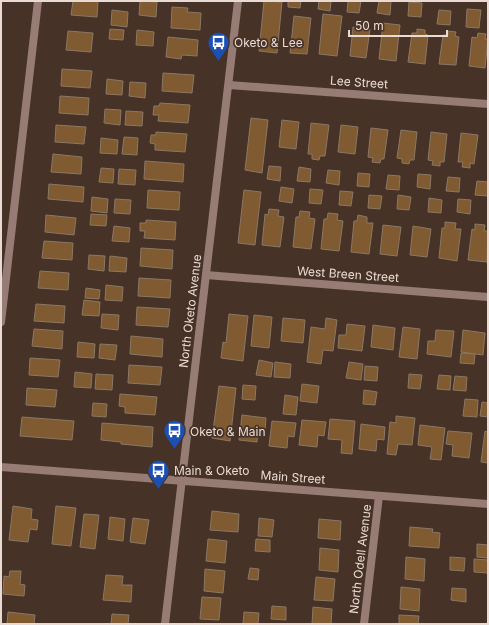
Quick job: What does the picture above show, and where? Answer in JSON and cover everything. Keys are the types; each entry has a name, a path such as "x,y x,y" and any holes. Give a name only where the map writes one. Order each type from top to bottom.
{"street":[{"path":"1,322 38,1"},
{"name":"North Oketo Avenue","path":"165,624 238,1"},
{"name":"Lee Street","path":"229,85 488,104"},
{"name":"West Breen Street","path":"206,275 488,297"},
{"name":"Main Street","path":"1,467 488,504"},
{"name":"North Odell Avenue","path":"364,624 379,496"}],"building":[{"path":"73,1 98,1 97,17 71,15"},
{"path":"140,1 157,2 156,17 139,15"},
{"path":"264,1 282,2 277,53 259,51"},
{"path":"288,1 301,1 300,8 288,7"},
{"path":"319,1 331,1 330,11 318,9"},
{"path":"348,1 361,1 359,13 347,12"},
{"path":"379,1 391,1 390,15 377,13"},
{"path":"409,2 422,3 421,17 408,16"},
{"path":"172,7 188,8 187,12 201,13 200,30 171,28"},
{"path":"467,9 481,10 479,28 466,27"},
{"path":"112,10 128,12 127,27 111,25"},
{"path":"439,10 451,11 450,25 437,24"},
{"path":"323,14 342,16 337,56 319,54"},
{"path":"294,16 311,18 307,54 290,53"},
{"path":"359,23 367,24 366,28 370,29 366,58 350,56 353,27 358,27"},
{"path":"383,23 400,25 396,61 379,59"},
{"path":"110,29 124,30 123,40 109,39"},
{"path":"417,29 425,30 425,34 428,35 425,64 408,62 412,33 417,33"},
{"path":"137,30 154,32 153,46 136,45"},
{"path":"68,31 93,33 91,52 66,50"},
{"path":"448,31 456,32 455,36 459,37 456,65 439,64 443,35 448,35"},
{"path":"478,33 486,34 485,39 488,39 485,68 469,66 472,37 477,38"},
{"path":"168,37 198,40 197,56 182,55 181,59 166,57"},
{"path":"62,69 92,71 90,88 61,86"},
{"path":"163,73 194,75 192,93 162,91"},
{"path":"107,79 123,81 122,95 106,94"},
{"path":"130,82 146,83 145,98 129,96"},
{"path":"60,96 89,98 88,115 59,113"},
{"path":"160,103 190,105 188,123 158,121 159,115 153,115 154,106 159,106"},
{"path":"105,109 121,110 120,125 104,123"},
{"path":"126,111 143,112 142,126 125,125"},
{"path":"251,118 268,120 262,173 245,170"},
{"path":"282,120 299,122 296,149 279,147"},
{"path":"311,123 329,125 325,156 320,156 319,160 312,159 312,154 308,154"},
{"path":"56,125 86,127 84,144 55,142"},
{"path":"341,125 358,127 355,154 338,152"},
{"path":"371,128 388,130 384,159 381,159 380,163 372,162 373,158 368,157"},
{"path":"401,130 417,132 414,160 410,160 409,164 402,163 402,159 397,158"},
{"path":"156,132 187,134 185,152 155,150 155,144 150,143 151,135 156,135"},
{"path":"431,132 447,134 444,162 440,162 440,166 432,165 433,161 428,160"},
{"path":"461,133 478,135 474,164 470,163 470,168 462,167 463,162 458,162"},
{"path":"124,137 138,138 137,155 122,154"},
{"path":"101,138 118,140 117,154 100,153"},
{"path":"53,154 82,157 81,174 51,172"},
{"path":"145,161 184,164 183,182 144,179"},
{"path":"269,166 281,167 280,181 267,179"},
{"path":"299,167 311,169 310,182 297,181"},
{"path":"101,168 114,169 113,183 99,182"},
{"path":"119,169 136,170 135,185 118,184"},
{"path":"328,170 340,171 339,185 326,183"},
{"path":"358,173 370,174 369,187 357,186"},
{"path":"418,174 431,175 430,189 417,187"},
{"path":"388,175 400,176 399,190 386,189"},
{"path":"448,177 460,178 459,192 446,191"},
{"path":"477,181 488,182 488,196 475,195"},
{"path":"49,184 84,187 83,202 48,199"},
{"path":"281,187 294,189 292,203 279,201"},
{"path":"310,189 323,190 321,204 309,203"},
{"path":"148,190 180,192 179,210 147,208"},
{"path":"244,190 261,192 255,245 238,243"},
{"path":"340,191 353,192 351,206 339,205"},
{"path":"369,195 382,196 380,209 368,208"},
{"path":"398,195 411,197 409,210 397,209"},
{"path":"92,197 108,199 107,213 91,211"},
{"path":"429,198 442,200 441,213 428,212"},
{"path":"115,199 131,200 130,214 114,213"},
{"path":"458,199 471,200 470,214 457,212"},
{"path":"269,209 279,210 278,216 284,217 280,247 262,245 265,214 268,215"},
{"path":"300,211 310,212 309,218 315,219 311,249 293,247 296,217 299,217"},
{"path":"328,213 338,214 337,220 343,221 339,251 321,249 324,219 327,219"},
{"path":"91,214 107,215 106,226 90,225"},
{"path":"46,215 76,218 74,235 45,232"},
{"path":"358,215 367,217 367,223 373,223 369,254 351,252 354,221 357,221"},
{"path":"146,220 176,222 175,240 144,238 145,231 140,231 140,223 146,223"},
{"path":"445,222 456,223 455,229 461,229 457,261 439,258 442,228 445,228"},
{"path":"475,224 485,225 484,231 488,231 487,262 468,260 472,229 475,230"},
{"path":"383,225 401,227 397,256 380,254"},
{"path":"114,226 130,228 129,242 112,241"},
{"path":"413,226 431,229 427,257 410,255"},
{"path":"44,241 73,243 72,260 42,258"},
{"path":"141,248 173,250 172,269 140,266"},
{"path":"89,255 105,256 104,271 88,269"},
{"path":"110,256 127,258 126,272 109,271"},
{"path":"40,271 69,273 68,290 38,288"},
{"path":"139,278 171,280 170,298 138,296"},
{"path":"106,285 123,287 122,301 105,300"},
{"path":"86,288 100,290 99,299 85,298"},
{"path":"84,300 100,302 99,316 82,315"},
{"path":"36,304 65,306 64,323 34,321"},
{"path":"137,307 170,309 168,327 136,325"},
{"path":"102,314 119,315 118,330 101,328"},
{"path":"229,314 248,316 243,361 221,358 223,342 226,343"},
{"path":"254,315 272,317 269,348 251,346"},
{"path":"283,318 305,320 303,343 281,341"},
{"path":"326,318 337,320 333,351 323,350 321,364 307,362 311,327 325,329"},
{"path":"347,324 365,326 362,351 338,348 339,335 346,335"},
{"path":"373,325 395,328 393,350 371,347"},
{"path":"403,327 420,329 417,359 399,357"},
{"path":"34,329 63,331 62,349 32,346"},
{"path":"436,330 454,331 451,357 427,354 428,341 435,341"},
{"path":"463,330 485,333 483,355 461,352"},
{"path":"131,336 163,339 162,357 130,354"},
{"path":"78,342 95,344 94,358 77,357"},
{"path":"100,344 117,345 115,360 99,358"},
{"path":"461,353 475,354 474,364 460,363"},
{"path":"30,358 60,360 58,377 29,375"},
{"path":"259,360 273,363 271,377 256,375"},
{"path":"275,362 291,364 290,378 274,377"},
{"path":"349,362 363,364 361,380 346,378"},
{"path":"129,365 162,367 160,385 128,383"},
{"path":"365,366 378,367 377,381 364,380"},
{"path":"75,372 92,374 91,388 74,387"},
{"path":"96,374 113,375 112,390 95,389"},
{"path":"409,374 422,375 420,389 408,388"},
{"path":"439,375 451,376 450,390 437,389"},
{"path":"455,376 467,377 466,391 453,390"},
{"path":"302,384 319,386 317,403 300,401"},
{"path":"243,385 256,386 255,400 242,399"},
{"path":"219,386 236,388 230,441 212,438"},
{"path":"27,388 57,390 55,407 26,405"},
{"path":"364,390 377,392 375,405 363,404"},
{"path":"120,394 157,397 155,415 125,413 125,407 119,406"},
{"path":"285,395 298,397 296,415 283,414"},
{"path":"465,399 478,400 477,417 463,416"},
{"path":"482,402 488,403 488,417 480,416"},
{"path":"93,403 107,404 106,417 92,416"},
{"path":"242,415 266,418 265,431 258,430 257,442 239,440"},
{"path":"396,416 415,418 412,445 398,444 396,455 387,454 390,422 396,423"},
{"path":"22,417 74,421 72,440 20,436"},
{"path":"330,419 355,421 352,454 341,453 342,440 328,439"},
{"path":"302,420 326,422 324,436 318,435 317,447 299,445"},
{"path":"272,421 296,423 294,437 288,436 287,448 269,446"},
{"path":"102,423 153,427 152,447 121,444 121,442 101,440"},
{"path":"361,424 385,427 384,440 377,439 376,451 359,449"},
{"path":"420,425 445,428 441,460 430,459 432,447 418,445"},
{"path":"448,431 472,433 469,458 452,456 453,445 446,444"},
{"path":"485,431 488,432 488,463 481,462"},
{"path":"13,506 32,509 31,519 38,520 37,530 30,529 28,542 9,540"},
{"path":"56,506 76,508 71,546 52,544"},
{"path":"212,511 239,514 238,532 210,530"},
{"path":"84,514 99,515 95,549 80,547"},
{"path":"110,517 125,519 123,541 108,539"},
{"path":"133,518 149,520 145,544 130,542"},
{"path":"259,518 274,520 272,537 258,536"},
{"path":"319,519 341,521 340,540 318,538"},
{"path":"410,527 433,529 432,532 440,533 439,548 409,546"},
{"path":"208,539 227,541 225,563 206,561"},
{"path":"256,539 270,540 270,552 255,551"},
{"path":"477,544 488,545 488,558 477,557"},
{"path":"320,548 339,550 338,572 319,570"},
{"path":"406,557 425,559 424,581 405,579"},
{"path":"450,557 465,558 464,571 450,570"},
{"path":"474,559 488,560 488,573 474,572"},
{"path":"250,568 259,569 258,580 248,579"},
{"path":"205,569 225,571 223,593 204,591"},
{"path":"10,571 21,571 20,584 25,585 24,596 3,594 4,576 9,577"},
{"path":"106,575 123,576 122,585 132,585 131,602 103,600"},
{"path":"316,577 335,579 333,601 314,600"},
{"path":"401,587 420,589 419,611 400,609"},
{"path":"452,588 466,589 466,602 451,600"},
{"path":"202,597 221,598 219,620 200,619"},
{"path":"272,606 286,607 286,620 271,619"},
{"path":"313,607 332,609 331,624 312,624"},
{"path":"8,612 35,615 34,624 7,624"},
{"path":"244,612 259,613 258,624 243,624"},
{"path":"112,614 129,615 128,624 111,624"},
{"path":"399,615 419,616 418,624 399,624"}],"place":[{"name":"Oketo & Lee","path":"219,62"},
{"name":"Oketo & Main","path":"174,450"},
{"name":"Main & Oketo","path":"159,490"}]}
